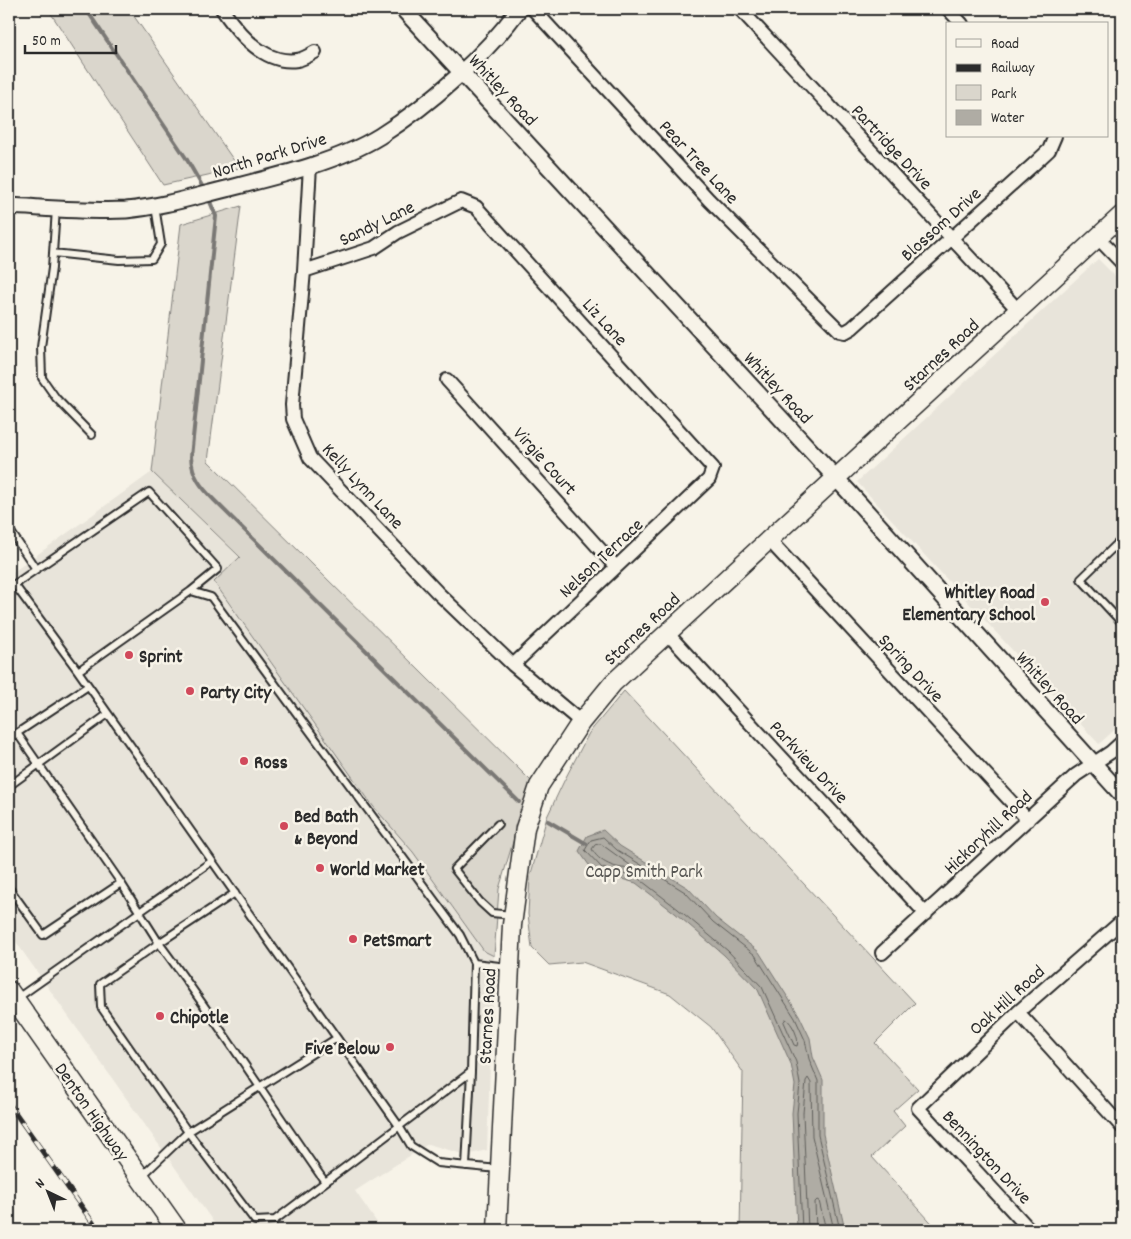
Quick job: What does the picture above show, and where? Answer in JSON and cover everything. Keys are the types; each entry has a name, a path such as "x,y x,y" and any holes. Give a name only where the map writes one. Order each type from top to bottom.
{"main road":[{"name":"Starnes Road","path":"497,1230 513,916 525,828 539,786 581,722 613,683 1122,215"},
{"name":"Denton Highway","path":"12,996 177,1230"}],"street":[{"path":"222,9 260,51 284,61 299,60 315,52"},
{"name":"Whitley Road","path":"403,9 836,478 1122,795"},
{"name":"North Park Drive","path":"9,206 125,210 155,206 293,172 310,166 379,137 433,96 461,71 499,34 519,9"},
{"name":"Pear Tree Lane","path":"533,9 709,200 840,331 845,332"},
{"name":"Partridge Drive","path":"740,9 1018,310"},
{"path":"948,9 960,22"},
{"name":"Blossom Drive","path":"845,332 1034,164 1055,138"},
{"name":"Kelly Lynn Lane","path":"310,166 304,271 292,405 293,420 310,458 437,592 513,665 581,722"},
{"name":"Sandy Lane","path":"304,271 374,248 398,232 462,201"},
{"name":"Liz Lane","path":"462,201 476,207 708,461 713,468 712,476"},
{"path":"1098,238 1122,263"},
{"name":"Virgie Court","path":"447,380 616,567"},
{"name":"Nelson Terrace","path":"513,665 712,476"},
{"name":"Spring Drive","path":"769,540 1028,820"},
{"name":"Parkview Drive","path":"667,633 926,914"},
{"name":"Hickoryhill Road","path":"882,953 1076,775 1122,742"},
{"name":"Oak Hill Road","path":"918,1108 1018,1012 1122,922"},
{"path":"1018,1012 1122,1127"},
{"name":"Bennington Drive","path":"918,1108 1030,1230"}],"lane":[{"path":"53,253 119,260 152,259 161,244 155,206"},
{"path":"56,208 53,253 40,347 42,378 56,398 92,435"},
{"path":"78,670 191,591 218,569 149,492 12,586 78,670 399,1126 411,1146 438,1162 500,1170"},
{"path":"9,529 36,570"},
{"path":"1122,539 1081,579 1122,623"},
{"path":"191,591 212,597 460,935 474,963 466,1166"},
{"path":"9,739 88,686"},
{"path":"9,786 108,714"},
{"path":"17,733 121,883 158,943 240,1055 259,1087 325,1182"},
{"path":"498,824 454,869 480,902 492,913 513,916"},
{"path":"12,996 138,913 212,861"},
{"path":"9,888 43,935 121,883"},
{"path":"235,893 158,943 100,984 101,1007 188,1132 255,1221 275,1220 471,1072"},
{"path":"474,963 510,967"},
{"path":"140,1178 188,1132 337,1038"}],"shaded area":[{"name":"Whitley Road Elementary School","path":"1098,259 1122,283 1122,723 1099,744 857,482"},
{"path":"152,472 240,558 214,582 373,806 413,852 484,951 494,956 487,1150 466,1155 428,1144 355,1191 382,1230 219,1230 9,932 9,575"}],"green space":[{"path":"48,9 129,9 239,168 163,185"},
{"path":"241,206 208,461 531,781 499,889 494,956 484,951 413,852 373,806 214,582 240,557 152,472 181,224"},
{"name":"Capp Smith Park","path":"624,691 915,1003 875,1043 918,1089 893,1111 905,1126 872,1157 938,1230 740,1230 743,1072 711,1027 670,994 582,962 549,965 532,948 528,914 530,877 547,817 589,733"}],"water":[{"path":"603,830 620,846 688,888 716,918 759,952 799,1015 810,1038 813,1057 823,1080 823,1134 845,1230 797,1230 792,1113 795,1085 791,1064 758,990 724,955 636,883 600,873 589,865 579,851 587,836"}],"waterway":[{"path":"86,9 186,158 205,191"},
{"path":"208,197 216,216 191,457 195,476 201,486 214,500 519,802"},
{"path":"548,821 587,844"}],"railway":[{"path":"9,1104 98,1230"}],"place":[{"name":"Whitley Road Elementary School","path":"1045,602"},
{"name":"Sprint","path":"129,655"},
{"name":"Party City","path":"190,691"},
{"name":"Ross","path":"244,761"},
{"name":"Bed Bath & Beyond","path":"284,826"},
{"name":"World Market","path":"320,868"},
{"name":"PetSmart","path":"353,939"},
{"name":"Chipotle","path":"160,1016"},
{"name":"Five Below","path":"390,1047"}]}
